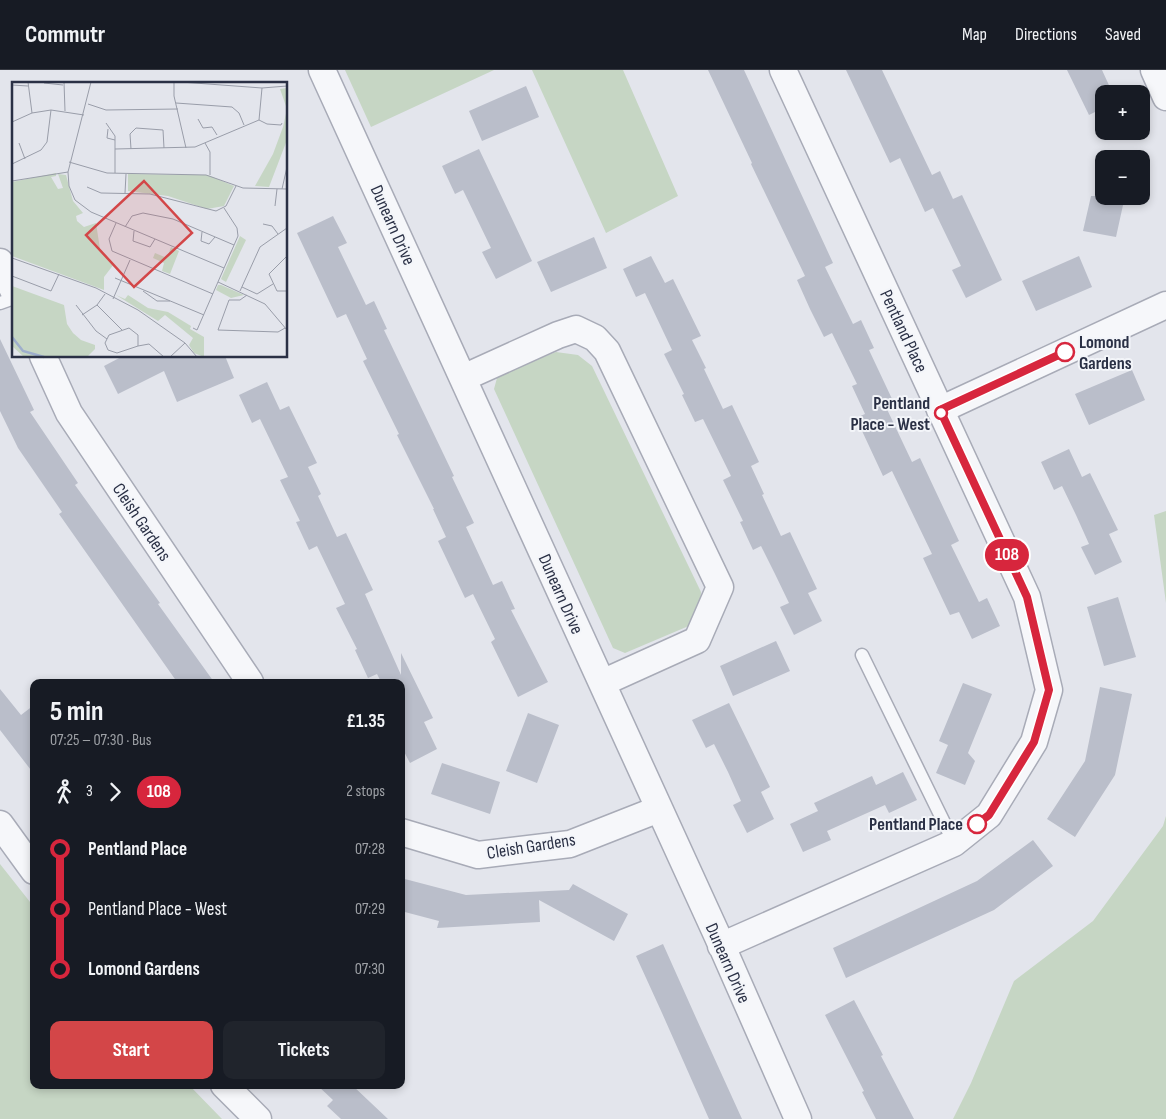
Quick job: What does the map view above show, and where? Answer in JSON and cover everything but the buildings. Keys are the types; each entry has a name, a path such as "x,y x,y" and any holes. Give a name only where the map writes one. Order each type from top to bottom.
{"street":[{"name":"Dunearn Drive","path":"322,70 659,808 798,1119"},
{"name":"Pentland Place","path":"721,946 954,843 989,815 1034,742 1049,690 1027,597 783,70"},
{"path":"1154,70 1166,97"},
{"path":"0,262 12,288"},
{"path":"940,410 1166,305"},
{"path":"463,378 558,335 576,329 595,338 606,351 720,587 697,640 602,683"},
{"name":"Cleish Gardens","path":"44,358 68,414 248,679"},
{"name":"Cleish Gardens","path":"405,833 478,855 570,844 659,808"},
{"path":"0,824 30,866"},
{"path":"228,1089 258,1119"}],"lane":[{"path":"0,303 12,299"},
{"path":"862,655 954,843"}],"green space":[{"path":"345,70 494,70 371,127"},
{"path":"532,70 623,70 678,196 606,233"},
{"path":"556,352 578,355 592,366 701,592 700,608 691,625 625,653 613,648 494,389 497,378 502,373"},
{"path":"1166,511 1166,603 1154,515"},
{"path":"1166,816 1166,1119 953,1119 971,1083 1014,981 1093,921 1163,826"},
{"path":"0,864 30,902 30,1089 193,1089 222,1119 0,1119"}],"bus line":[{"name":"108","path":"977,824 989,815 1034,742 1049,690 1027,597 940,410 1065,352"}],"place":[{"name":"Lomond Gardens","path":"1065,352"},
{"name":"Pentland Place - West","path":"941,413"},
{"name":"Pentland Place","path":"977,824"}]}
